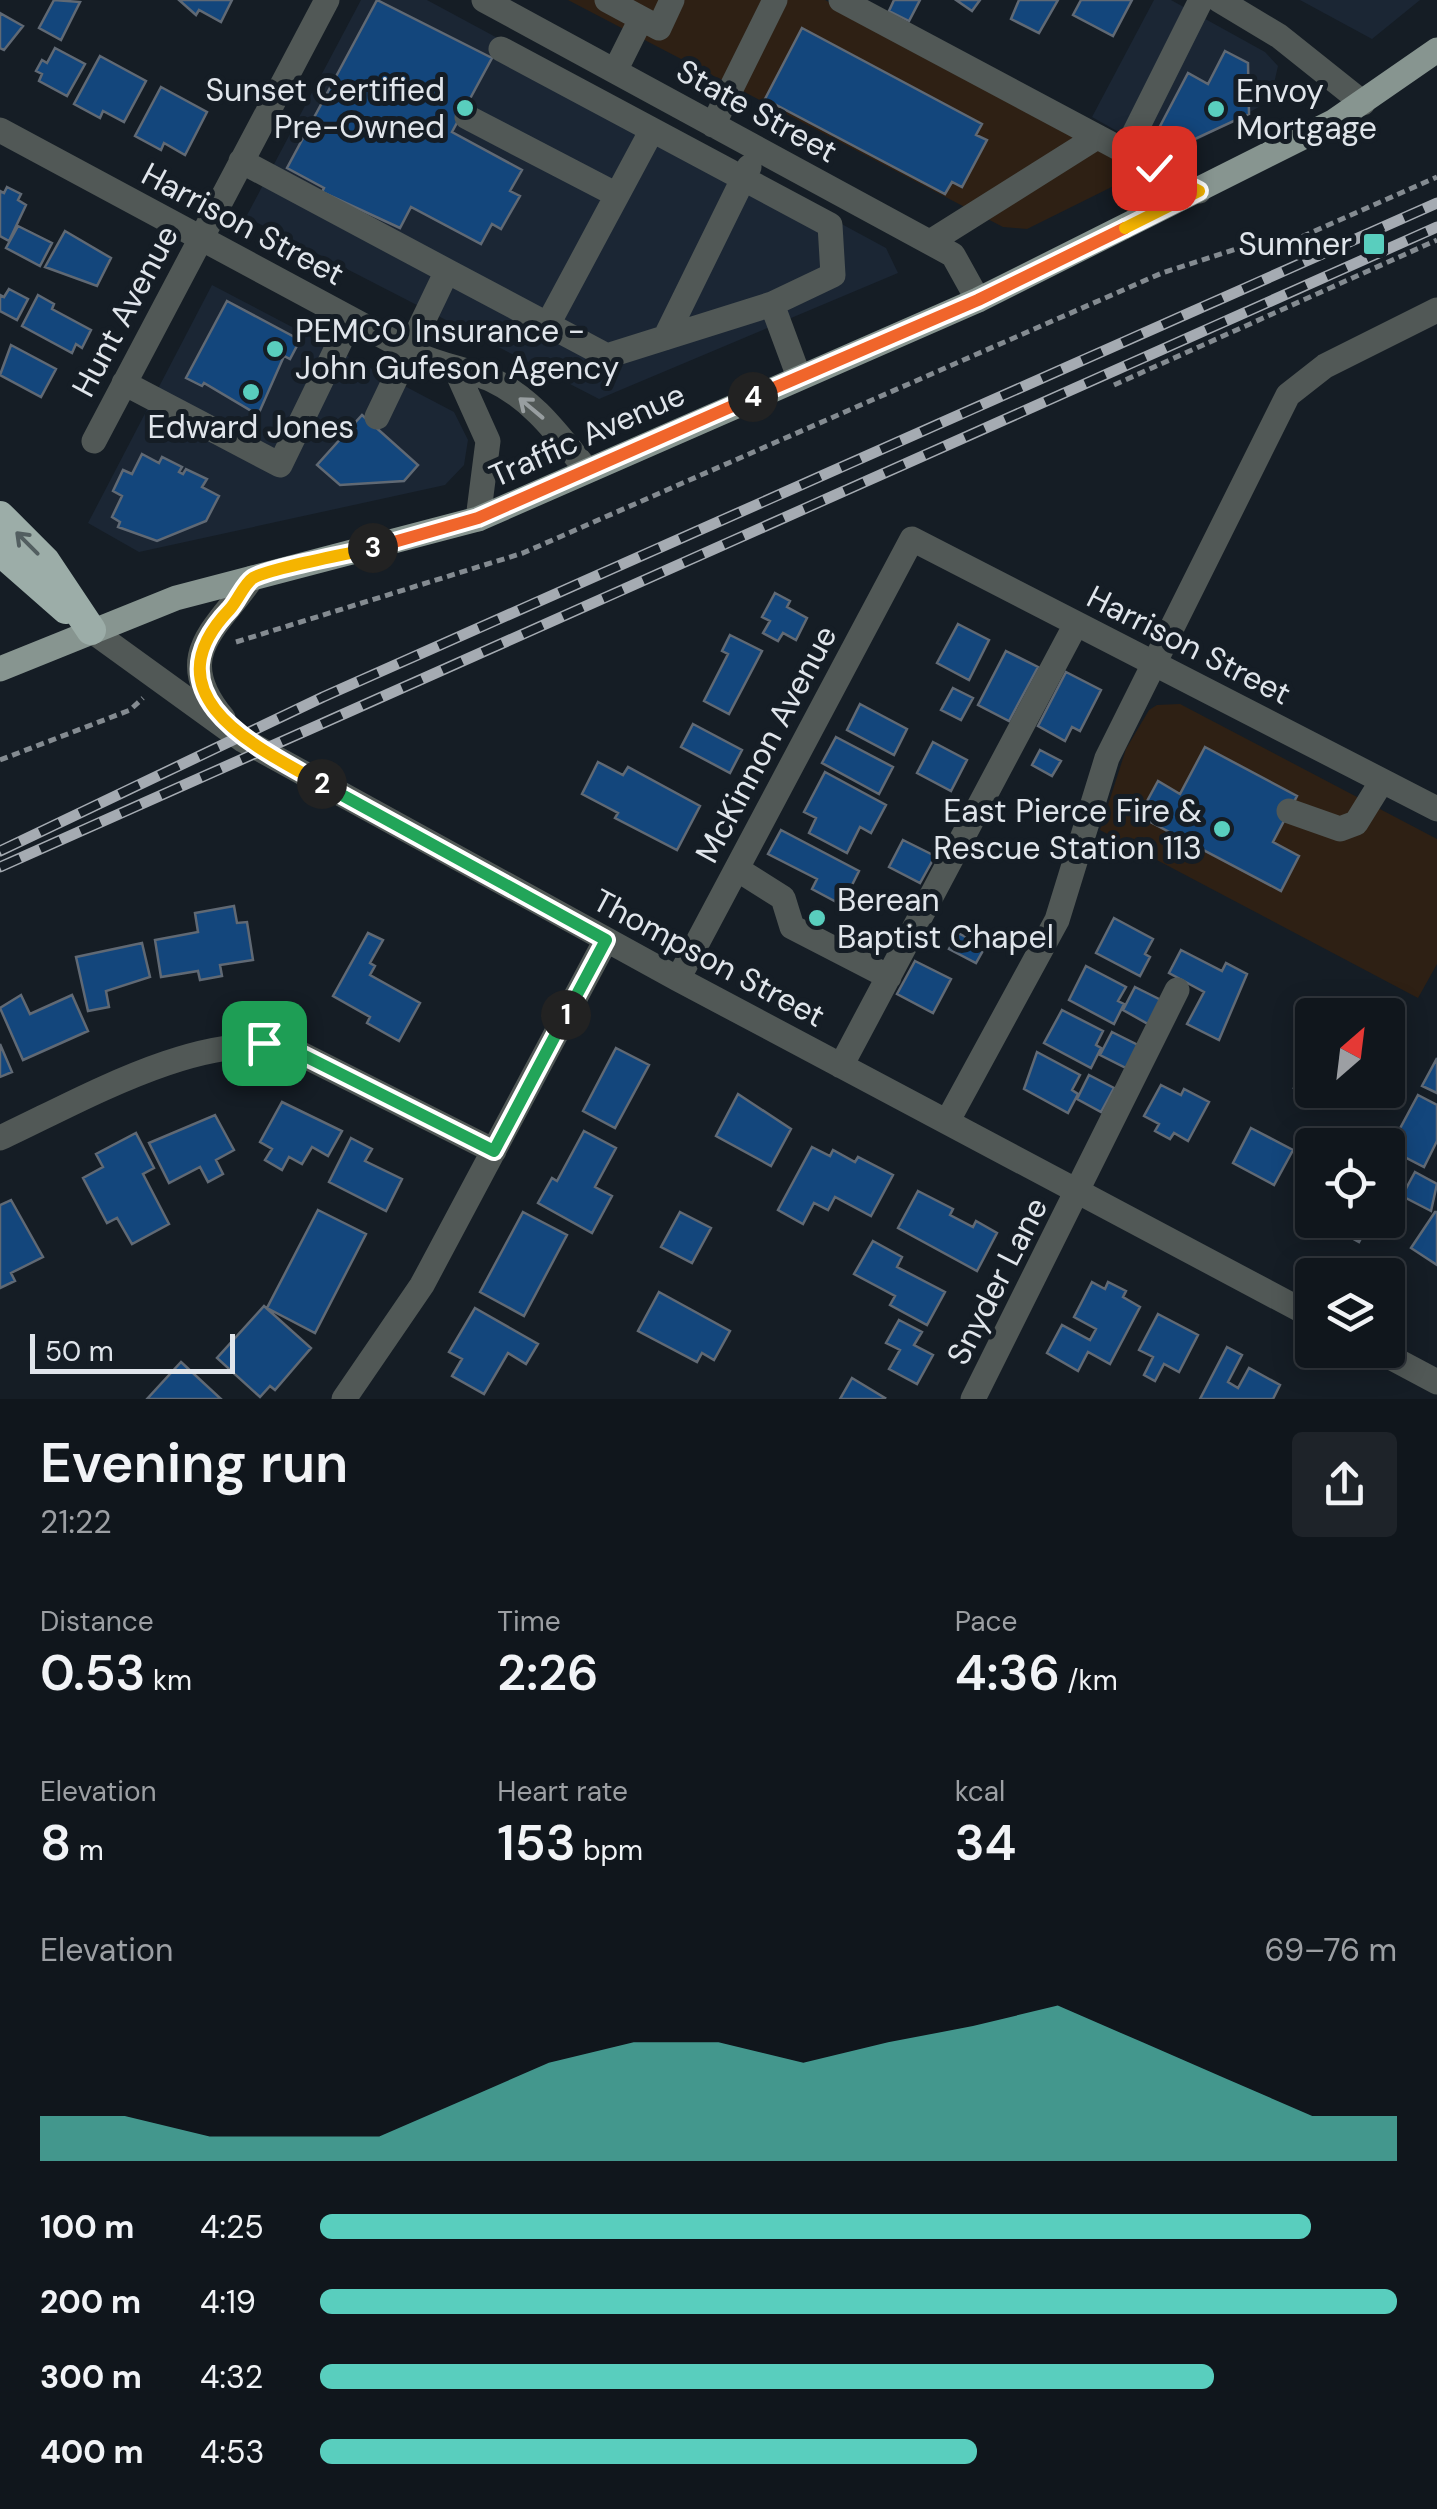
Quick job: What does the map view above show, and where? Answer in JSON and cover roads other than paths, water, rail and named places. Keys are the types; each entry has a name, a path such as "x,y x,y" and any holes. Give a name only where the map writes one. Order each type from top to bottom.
{"highway":[{"path":"0,516 46,561 92,630"},
{"path":"0,551 92,630"}],"main road":[{"name":"Traffic Avenue","path":"0,669 176,598 478,518 978,300 1199,191 1363,103 1437,50"}],"street":[{"name":"Hunt Avenue","path":"94,441 327,0"},
{"name":"State Street","path":"484,0 953,254 978,300"},
{"path":"607,0 659,28 672,0"},
{"path":"714,125 775,0"},
{"path":"840,0 1199,191"},
{"path":"1125,152 1201,0"},
{"path":"1219,0 1291,44 1363,103"},
{"path":"576,89 604,65 641,19"},
{"path":"241,161 607,356 772,304 833,276 830,225 500,49"},
{"path":"466,117 617,196"},
{"name":"Harrison Street","path":"0,130 408,350 457,372 490,379 531,405 587,470"},
{"path":"548,324 652,130"},
{"path":"930,242 1096,137"},
{"path":"665,338 758,149"},
{"path":"377,417 448,271"},
{"path":"772,304 799,377"},
{"path":"946,1122 1057,920 1107,758 1278,413 1304,379 1437,310"},
{"path":"124,384 280,465 351,319"},
{"path":"457,372 488,440 478,518"},
{"name":"Harrison Street","path":"912,540 1437,809"},
{"name":"McKinnon Avenue","path":"678,980 912,540"},
{"path":"243,740 205,694 199,666 206,635 252,578"},
{"path":"842,1066 1076,624"},
{"name":"Thompson Street","path":"92,630 159,683 243,740 678,980 1295,1307"},
{"path":"1289,811 1340,829 1356,823 1382,781"},
{"path":"736,869 783,898 792,927 889,977"},
{"path":"344,1399 402,1318 606,940"},
{"name":"Snyder Lane","path":"973,1399 1080,1192 1119,1102 1177,990"},
{"path":"0,1138 150,1071 238,1044 264,1043 289,1048 494,1151"},
{"path":"1405,1365 1437,1382"}],"railway":[{"path":"0,851 323,697 1437,203"},
{"path":"0,867 1437,227"}],"place":[{"name":"Sunset Certified Pre-Owned","path":"465,108"},
{"name":"Envoy Mortgage","path":"1216,109"},
{"name":"Sumner","path":"1374,244"},
{"name":"PEMCO Insurance - John Gufeson Agency","path":"275,349"},
{"name":"Edward Jones","path":"251,392"},
{"name":"East Pierce Fire & Rescue Station 113","path":"1222,829"},
{"name":"Berean Baptist Chapel","path":"817,918"}]}
